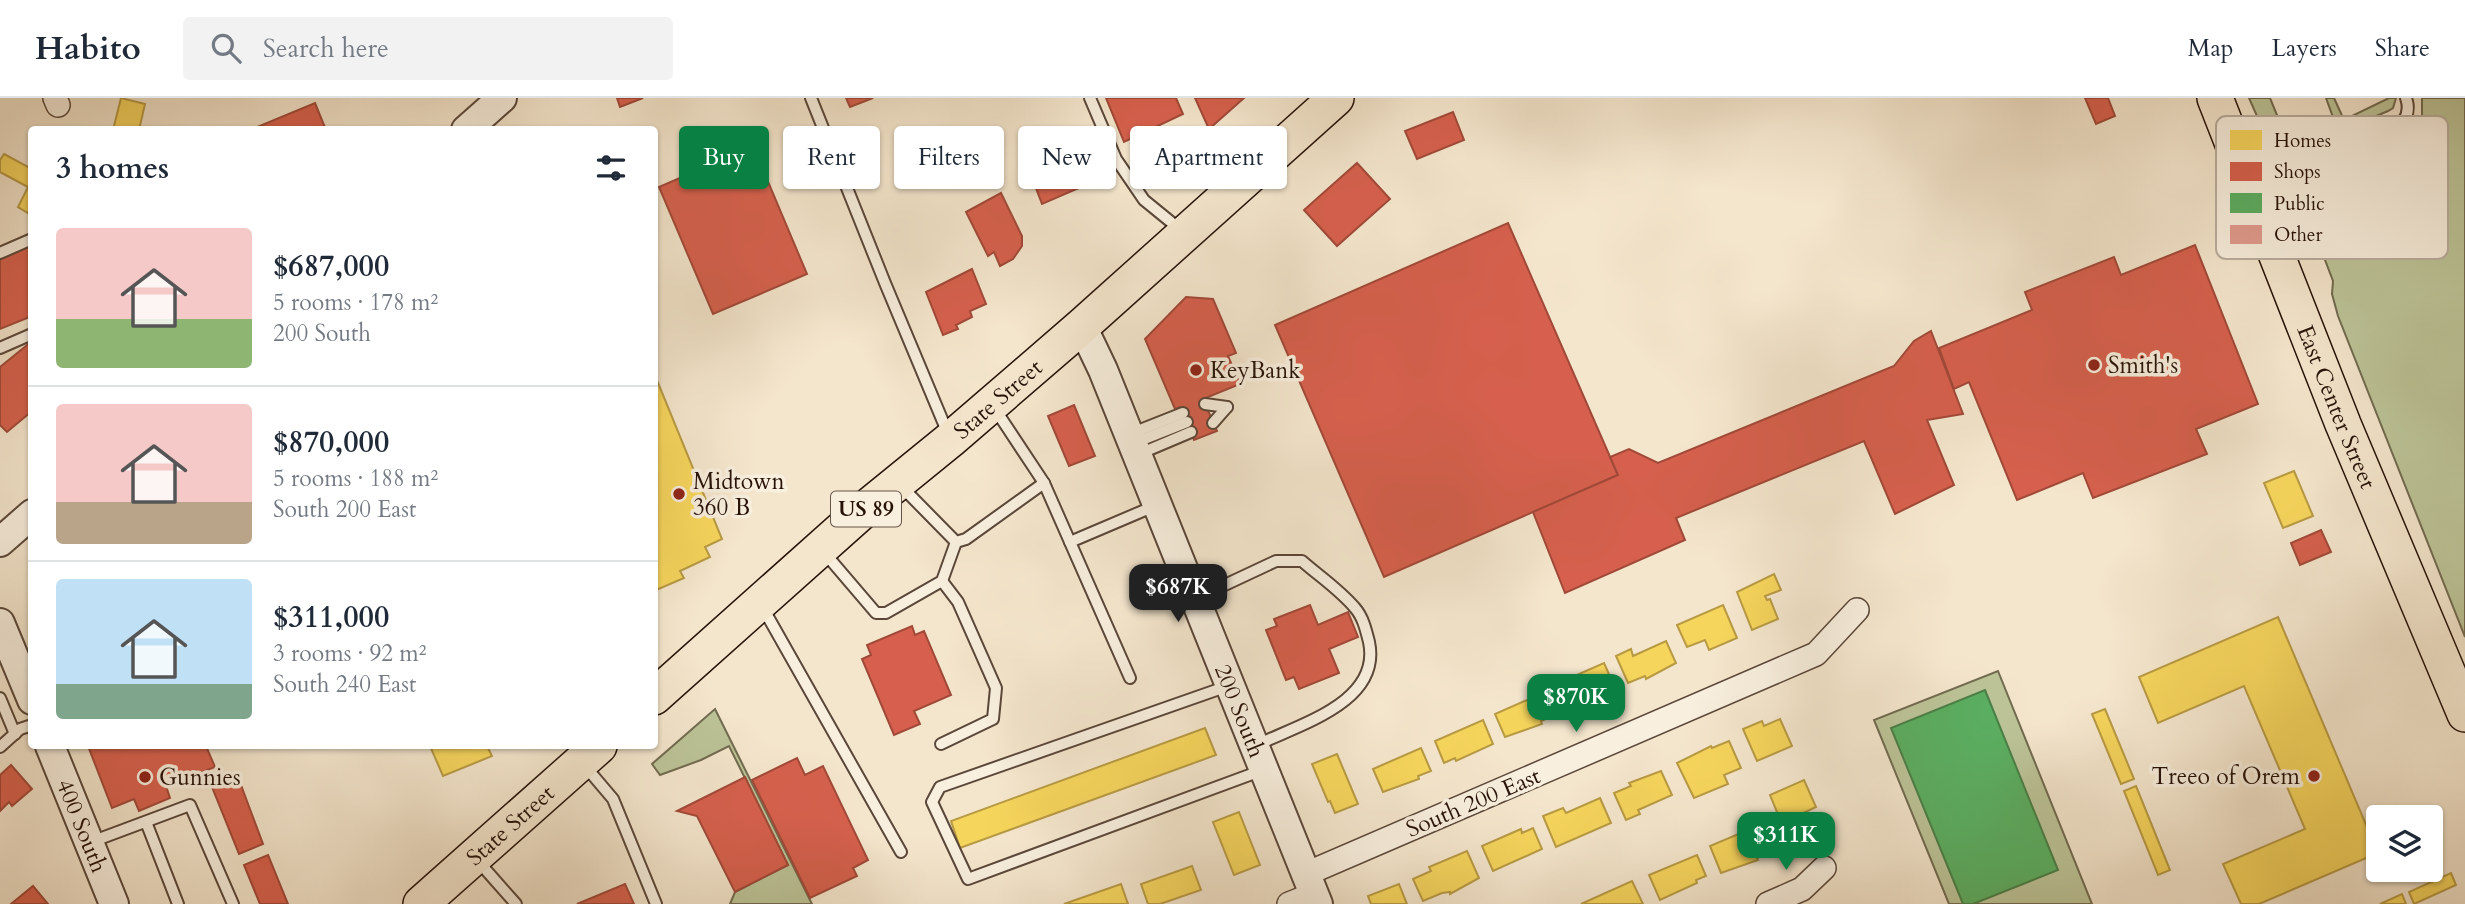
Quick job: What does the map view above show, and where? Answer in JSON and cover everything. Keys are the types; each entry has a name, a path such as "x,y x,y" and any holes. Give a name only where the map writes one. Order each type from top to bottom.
{"main road":[{"name":"State Street","path":"658,692 821,548 1082,326 1336,98"},
{"name":"East Center Street","path":"2215,98 2222,116"},
{"name":"East Center Street","path":"2277,259 2343,424 2465,713"},
{"name":"State Street","path":"421,904 590,754"}],"street":[{"path":"470,126 502,98"},
{"name":"200 South","path":"1082,326 1103,370 1258,759 1307,894"},
{"path":"0,542 28,518"},
{"name":"South 200 East","path":"1307,894 1816,654 1857,610"},
{"path":"0,625 28,688"},
{"name":"400 South","path":"51,749 114,904"},
{"path":"1768,904 1802,889 1824,867"}],"lane":[{"path":"811,98 950,440"},
{"path":"1090,98 1116,159 1144,200 1185,233"},
{"path":"2406,98 2407,116"},
{"path":"0,253 28,241"},
{"path":"0,348 28,336"},
{"path":"991,404 1044,483 1130,678"},
{"path":"1209,413 1227,407 1209,413"},
{"path":"1133,444 1187,422 1133,444"},
{"path":"898,482 956,542"},
{"path":"956,542 965,539 1044,483"},
{"path":"1070,542 1157,505"},
{"path":"821,548 876,613 886,613 942,581 956,542"},
{"path":"1195,600 1276,561 1302,561 1356,609 1366,628 1372,656 1368,674 1351,696 1299,728 1258,759 968,879 932,802 940,787 1229,686"},
{"path":"942,581 958,602 996,688 993,719 942,744"},
{"path":"760,603 901,852"},
{"path":"0,698 15,734"},
{"path":"0,747 28,727"},
{"path":"590,754 613,799 656,904"},
{"path":"89,842 190,804 233,904"},
{"path":"146,822 178,904"},
{"path":"474,856 516,904"}],"green space":[{"path":"2249,98 2270,98 2277,116 2257,116"},
{"path":"2326,98 2334,98 2342,116 2333,116"},
{"path":"2389,98 2396,98 2393,108 2376,116 2352,116"},
{"path":"2422,98 2465,98 2465,637 2338,316 2332,294 2333,281 2325,259 2448,259 2448,116 2422,116"},
{"path":"1998,671 2092,904 1949,904 1874,720"},
{"path":"715,709 812,904 730,904 735,892 788,865 729,746 660,775 652,764"}],"building: Homes":[{"path":"121,98 145,104 140,126 114,126"},
{"path":"4,154 28,167 28,187 0,172 0,160"},
{"path":"28,187 28,213 18,207"},
{"name":"Midtown 360 B","path":"658,383 722,539 705,547 710,557 680,571 684,578 658,589"},
{"path":"2294,471 2313,516 2283,528 2264,483"},
{"path":"1774,574 1781,590 1765,596 1767,600 1770,599 1778,619 1752,630 1737,592"},
{"path":"1723,605 1737,638 1709,650 1705,640 1687,647 1677,625"},
{"name":"Treeo of Orem","path":"2278,617 2366,825 2366,858 2259,904 2241,904 2223,864 2305,829 2244,686 2158,723 2139,677"},
{"path":"1666,641 1676,663 1646,679 1645,676 1628,683 1616,656 1631,649 1633,656"},
{"path":"1604,663 1616,690 1578,706 1577,703 1566,708 1556,684"},
{"path":"1543,693 1553,716 1541,721 1542,724 1505,737 1495,714"},
{"path":"2105,709 2134,779 2121,784 2092,714"},
{"path":"1780,719 1792,746 1757,761 1743,729 1762,721 1764,726"},
{"path":"1483,720 1493,744 1456,761 1455,758 1444,763 1435,741"},
{"path":"1205,728 1216,755 960,848 951,821"},
{"path":"1729,741 1741,768 1724,775 1728,784 1694,798 1677,763 1711,746 1712,748"},
{"path":"1421,748 1431,771 1418,776 1419,779 1383,792 1373,769"},
{"path":"431,749 488,749 492,756 443,776"},
{"path":"1337,754 1358,804 1335,813 1312,764"},
{"path":"1661,771 1672,795 1638,810 1640,814 1626,820 1614,793 1631,786 1629,783"},
{"path":"1804,780 1816,807 1801,814 1803,820 1784,829 1770,795"},
{"path":"2136,786 2170,870 2158,875 2124,791"},
{"path":"1600,798 1611,823 1556,847 1543,816 1563,808 1566,813"},
{"path":"1239,812 1260,865 1234,875 1213,822"},
{"path":"1762,824 1773,851 1757,858 1758,860 1721,873 1710,846"},
{"path":"1533,828 1542,849 1493,871 1482,846 1521,829 1522,833"},
{"path":"1467,851 1479,878 1450,894 1442,893 1423,901 1413,879 1431,871 1429,867"},
{"path":"1697,855 1706,876 1660,900 1649,875"},
{"path":"1192,866 1201,890 1160,904 1148,904 1141,884"},
{"path":"2451,873 2456,885 2414,904 2409,892 2431,882 2443,882 2443,877"},
{"path":"1632,881 1643,904 1581,904"},
{"path":"1121,884 1128,904 1064,904"},
{"path":"1399,884 1407,904 1371,904 1368,896"},
{"path":"2402,894 2406,904 2380,904"}],"building: Shops":[{"path":"617,98 643,98 620,107"},
{"path":"846,98 873,98 850,107"},
{"path":"1106,98 1176,98 1183,114 1158,126 1130,126 1130,139 1124,142"},
{"path":"1195,98 1244,98 1212,126 1208,126"},
{"path":"2085,98 2108,98 2115,116 2096,124"},
{"path":"315,103 324,126 260,126"},
{"path":"1453,112 1464,140 1417,159 1405,131"},
{"path":"1357,163 1390,199 1337,246 1304,210"},
{"path":"679,178 679,189 769,189 769,184 807,274 713,314 659,187"},
{"path":"1036,189 1077,189 1042,204"},
{"path":"1001,193 1022,236 1022,246 1013,259 1000,266 994,252 988,256 966,212"},
{"path":"1508,223 1618,475 1384,577 1275,325"},
{"name":"Smith's","path":"2195,245 2258,404 2196,429 2207,454 2093,498 2083,473 2017,500 1969,382 1954,389 1939,348 2032,310 2025,292 2114,257 2121,275"},
{"path":"28,247 28,318 0,329 0,258"},
{"path":"972,269 986,304 970,311 972,317 956,325 958,329 943,335 926,292"},
{"name":"KeyBank","path":"1186,297 1213,299 1236,353 1228,356 1240,384 1203,399 1217,431 1194,440 1180,407 1175,409 1145,339"},
{"path":"1931,331 1963,414 1927,420 1954,485 1895,514 1864,441 1676,518 1685,540 1565,593 1533,512 1618,475 1610,457 1629,449 1658,463 1894,366 1914,341"},
{"path":"28,344 28,414 7,432 0,425 0,367"},
{"path":"1074,405 1095,456 1069,466 1048,416"},
{"path":"2321,530 2331,552 2300,565 2291,543"},
{"path":"1310,605 1318,625 1348,612 1358,637 1329,649 1339,673 1299,689 1294,677 1286,680 1266,630 1277,626 1274,619"},
{"path":"912,626 915,635 924,631 951,695 914,711 920,724 894,735 862,659 871,655 867,645"},
{"name":"Gunnies","path":"89,749 207,749 215,767 166,786 170,798 139,811 134,799 112,808"},
{"path":"797,758 805,775 823,766 868,860 853,868 857,876 810,898 752,780"},
{"path":"11,765 32,789 12,806 9,802 0,811 0,775"},
{"path":"238,777 263,844 239,854 212,787"},
{"path":"745,777 788,865 735,892 697,816 677,811"},
{"path":"268,855 288,904 260,904 244,865"},
{"path":"625,884 634,904 577,904"},
{"path":"33,886 48,904 11,904"}],"building: Public":[{"path":"1985,690 2058,870 1973,904 1963,904 1891,728"}],"place":[{"name":"Smith's","path":"2094,365"},
{"name":"KeyBank","path":"1196,370"},
{"name":"Midtown 360 B","path":"679,494"},
{"name":"Treeo of Orem","path":"2314,776"},
{"name":"Gunnies","path":"145,777"}]}
